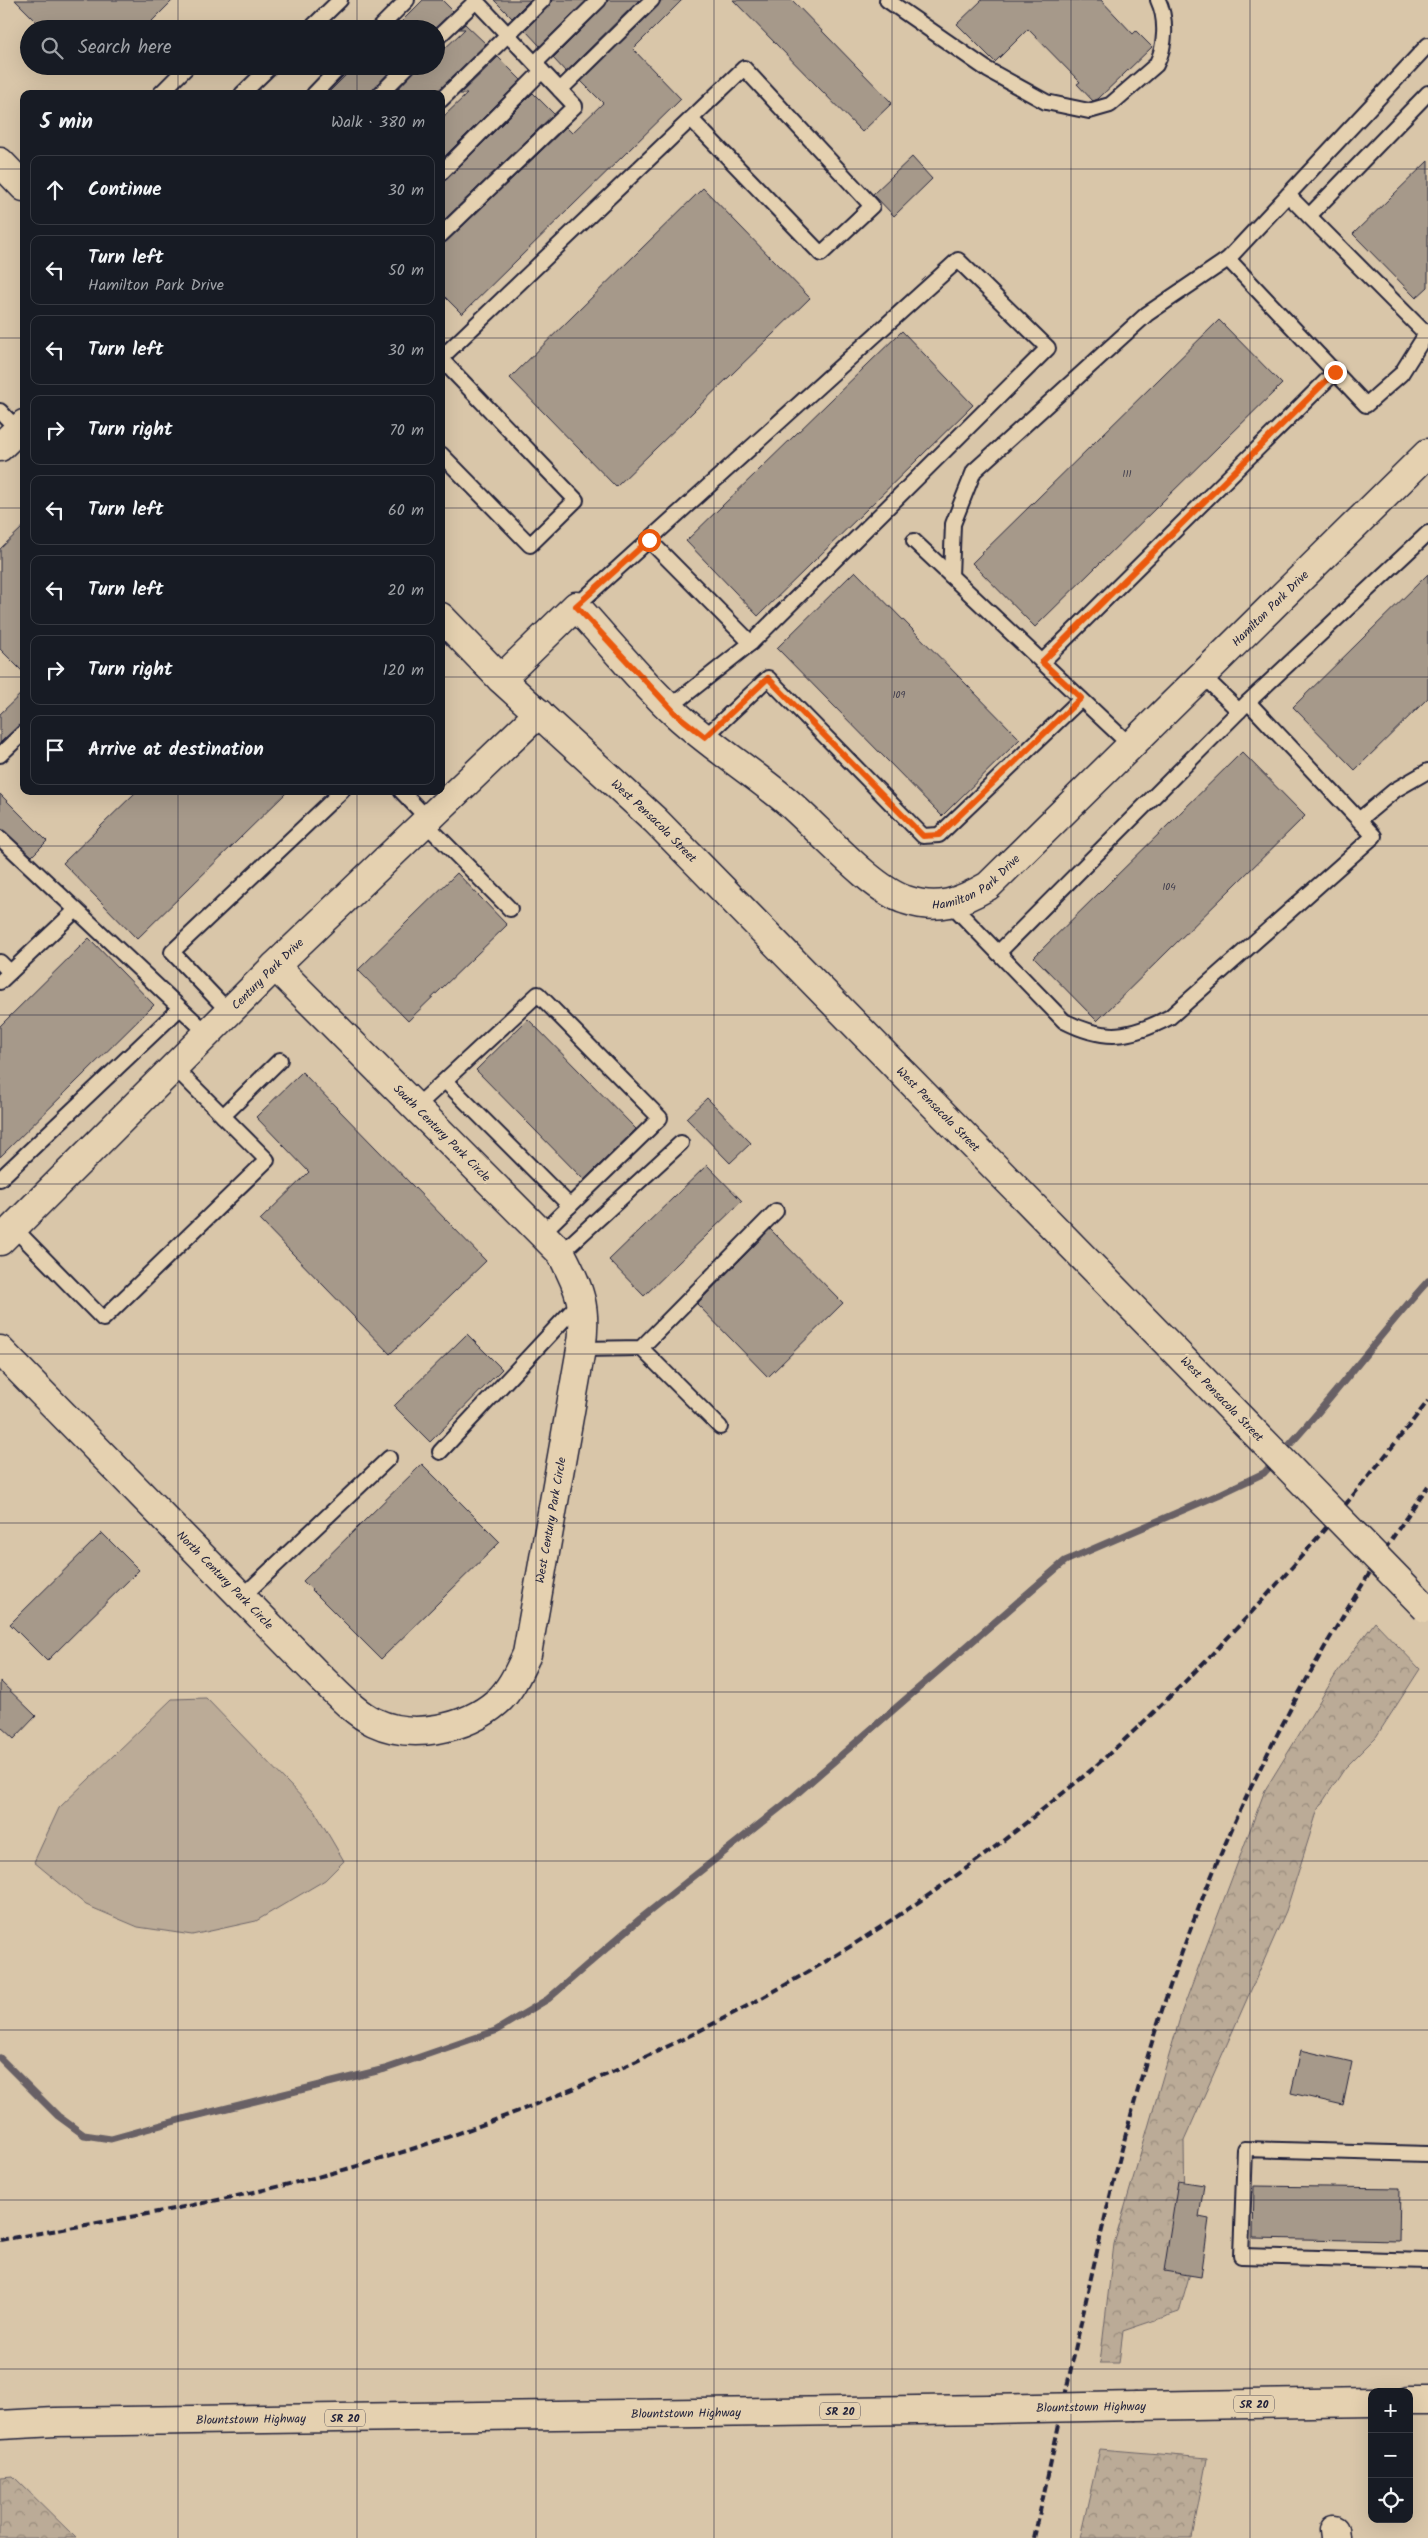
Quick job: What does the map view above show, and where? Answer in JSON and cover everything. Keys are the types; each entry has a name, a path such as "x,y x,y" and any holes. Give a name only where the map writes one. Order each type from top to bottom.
{"street":[{"path":"0,162 20,183"},
{"name":"Hamilton Park Drive","path":"576,606 670,707 790,804 883,888 904,900 922,904 962,901 988,886 1428,453"},
{"path":"501,679 576,606"},
{"name":"West Pensacola Street","path":"445,621 501,679 655,820 1427,1609"},
{"name":"Century Park Drive","path":"5,1232 275,966 539,713"},
{"name":"South Century Park Circle","path":"275,966 561,1252 578,1285 582,1307"},
{"name":"West Century Park Circle","path":"485,1710 508,1690 528,1654 581,1349 582,1307"},
{"name":"North Century Park Circle","path":"0,1350 348,1704 374,1722 397,1728 420,1730 449,1726 473,1717 485,1710"},
{"path":"1413,2401 1428,2401"},
{"name":"Blountstown Highway","path":"0,2425 55,2422 1368,2402"}],"lane":[{"path":"319,20 340,0"},
{"path":"387,20 407,0"},
{"path":"445,96 543,0"},
{"path":"445,169 599,0"},
{"path":"560,90 652,0"},
{"path":"892,1 988,70 1046,102 1089,111 1110,105 1156,65 1161,56 1165,31 1158,0"},
{"path":"445,31 480,2 508,35 575,106 445,231"},
{"path":"951,576 953,524 974,471 1147,314 1228,259 1428,45"},
{"path":"445,355 744,68 872,206 821,254 691,119"},
{"path":"164,90 179,75"},
{"path":"246,90 262,75"},
{"path":"318,90 332,75"},
{"path":"384,90 399,75"},
{"path":"1309,216 1428,93"},
{"path":"1228,259 1366,405 1401,374 1427,333 1288,195"},
{"path":"576,606 958,260 1048,348 751,643 670,707"},
{"path":"445,363 576,500 530,545 445,458"},
{"path":"1042,662 1335,372"},
{"path":"998,953 1244,707 1428,533"},
{"path":"649,540 751,643"},
{"path":"914,541 1130,746"},
{"path":"950,903 1064,1022 1088,1033 1125,1034 1147,1029 1170,1017 1374,836 1244,707 1202,675"},
{"path":"705,737 768,678 923,836 939,835 1081,698"},
{"path":"0,755 20,736"},
{"path":"1359,820 1395,790 1428,771"},
{"path":"229,1012 172,952 338,795"},
{"path":"404,795 426,821 510,908"},
{"path":"0,838 208,1034"},
{"path":"0,962 5,977 76,910"},
{"path":"416,1108 538,994 660,1118 542,1233"},
{"path":"0,1179 180,1008"},
{"path":"223,1116 280,1060"},
{"path":"5,1232 103,1319 267,1160 174,1067"},
{"path":"445,1081 570,1206"},
{"path":"561,1252 681,1143"},
{"path":"581,1349 641,1348 776,1212"},
{"path":"440,1452 582,1307"},
{"path":"641,1348 720,1427"},
{"path":"242,1597 389,1458"},
{"path":"1428,2154 1245,2149 1241,2256 1428,2261"}],"green space":[{"path":"1375,1622 1420,1669 1376,1737 1345,1768 1318,1809 1286,1911 1184,2141 1185,2220 1192,2266 1179,2312 1123,2331 1119,2363 1100,2363 1114,2244 1182,2011 1265,1790 1338,1671"},
{"path":"206,1698 314,1810 344,1861 325,1880 256,1921 192,1935 138,1927 86,1905 34,1862 59,1808 172,1699"},
{"path":"1100,2449 1207,2458 1192,2538 1080,2538"},
{"path":"13,2476 76,2538 0,2538 0,2477"}],"building":[{"path":"15,0 173,0 153,20 35,20"},
{"path":"423,0 442,0 453,11 444,20 403,20"},
{"path":"494,0 530,0 512,18"},
{"path":"552,0 587,0 540,46 525,30 549,6"},
{"path":"608,0 639,0 566,72 553,58 605,6"},
{"path":"661,0 682,0 633,49 681,99 462,314 445,297 445,242 566,127 572,133 603,103 581,81 658,6"},
{"path":"733,0 792,0 892,103 862,132"},
{"path":"982,0 1101,0 1133,34 1136,31 1152,47 1098,99 1093,101 1077,84 1080,82 1028,29 995,62 957,24"},
{"path":"465,24 486,44 439,90 397,90 411,75 445,75 445,48 465,29 459,29"},
{"path":"498,57 521,80 445,156 445,115 467,94 460,94"},
{"path":"346,75 386,75 373,90 331,90"},
{"path":"533,93 554,114 445,219 445,180"},
{"path":"912,157 932,179 894,216 873,194"},
{"path":"1428,161 1428,287 1416,298 1353,234"},
{"path":"703,188 810,298 616,487 510,378"},
{"path":"1219,320 1282,384 1035,627 972,563"},
{"path":"902,331 973,405 758,616 686,541"},
{"path":"20,530 20,669 0,649 0,549"},
{"path":"855,571 1020,739 942,816 777,648"},
{"path":"1428,574 1428,698 1355,770 1293,707"},
{"path":"20,695 20,725 0,743 0,714"},
{"path":"1242,752 1305,816 1097,1021 1034,957"},
{"path":"0,794 47,841 32,856 0,828"},
{"path":"133,795 284,795 137,939 63,863"},
{"path":"457,873 507,925 408,1021 358,970"},
{"path":"89,938 154,1005 0,1157 0,1026"},
{"path":"528,1019 636,1129 584,1180 476,1070"},
{"path":"302,1072 486,1261 390,1354 260,1220 309,1172 256,1117"},
{"path":"707,1098 751,1143 730,1163 686,1118"},
{"path":"707,1165 742,1201 644,1296 609,1260"},
{"path":"770,1229 843,1303 768,1377 697,1304"},
{"path":"467,1334 502,1369 430,1442 394,1406"},
{"path":"422,1464 500,1542 381,1659 303,1581"},
{"path":"102,1533 139,1570 47,1661 10,1624"},
{"path":"0,1681 36,1716 14,1739 0,1726"},
{"path":"1301,2050 1352,2062 1343,2105 1291,2093"},
{"path":"1178,2181 1204,2185 1199,2217 1209,2219 1201,2277 1164,2271"},
{"path":"1254,2186 1400,2188 1399,2241 1253,2238"}],"waterway":[{"path":"1282,1453 1320,1411 1428,1281"},
{"path":"0,2058 58,2116 84,2135 111,2139 183,2119 385,2069 495,2031 548,1999 640,1919 786,1803 1065,1561 1218,1495 1264,1473 1275,1461"}],"railway":[{"path":"0,2240 181,2207 272,2188 361,2165 450,2136 539,2103 625,2066 710,2025 793,1981 874,1932 952,1879 1073,1785 1145,1721 1231,1634 1312,1544 1428,1401"},
{"path":"1034,2538 1108,2204 1143,2072 1187,1938 1214,1870 1276,1737 1348,1609 1428,1486"}],"route":[{"path":"649,540 576,606 676,714 705,737 768,678 923,836 939,835 1081,698 1042,662 1335,372"}]}
